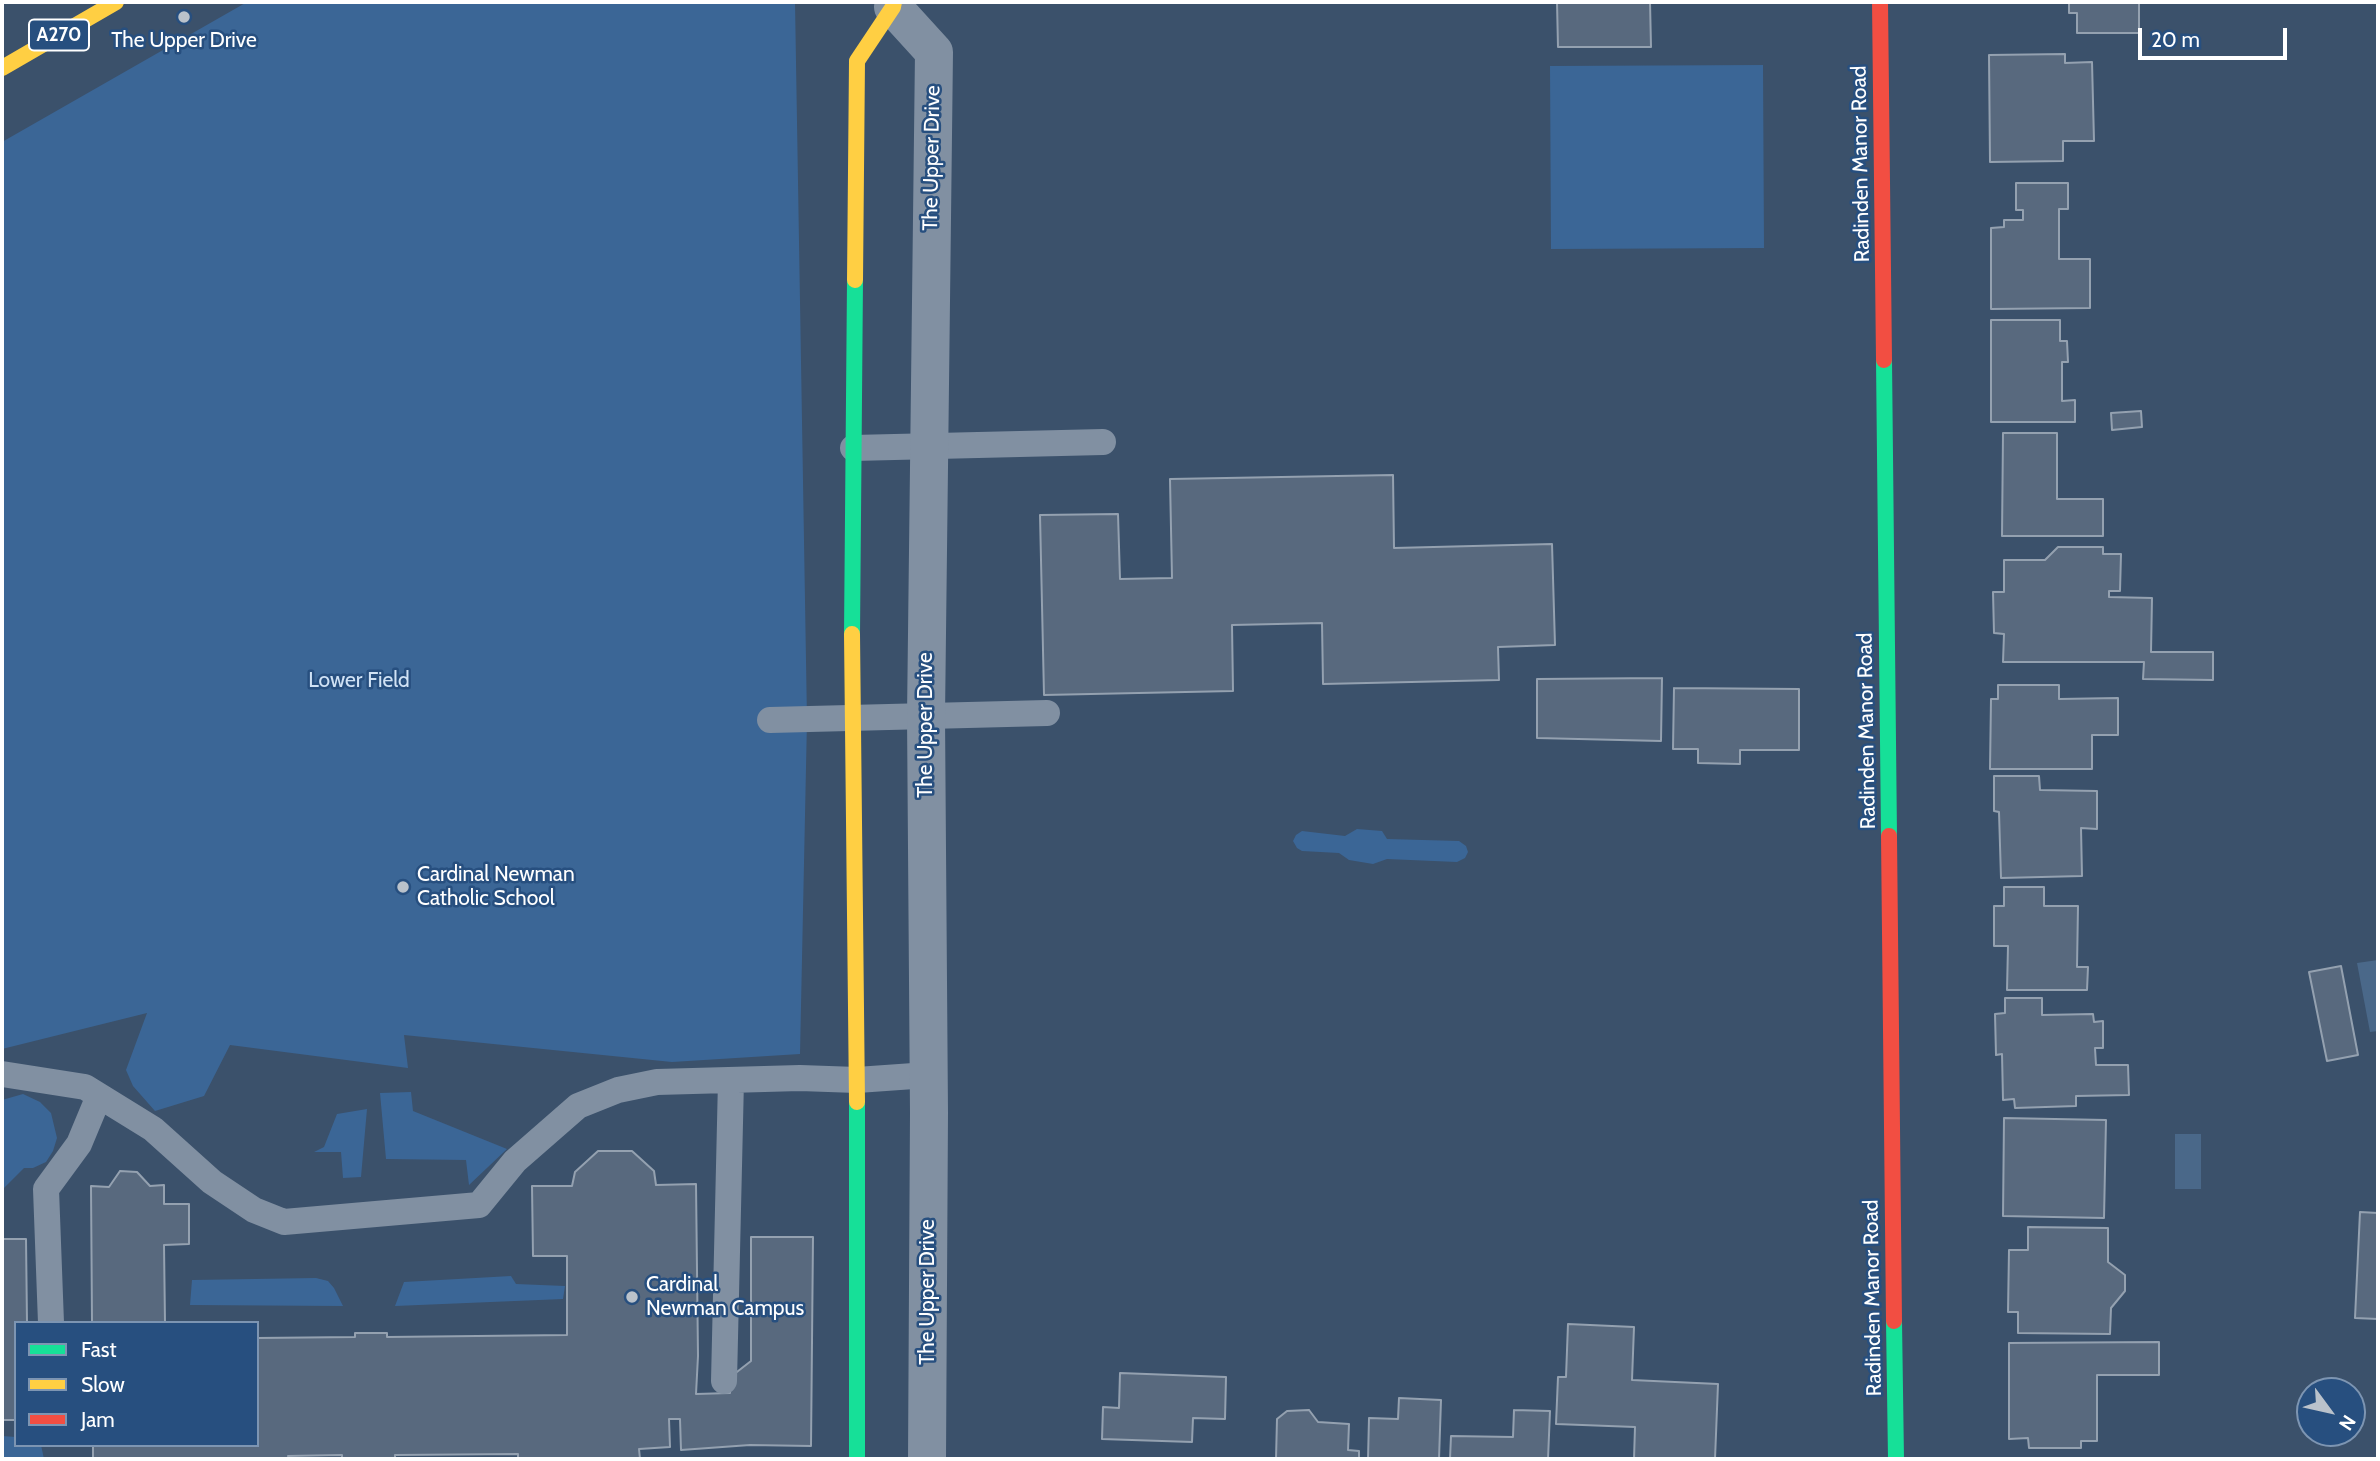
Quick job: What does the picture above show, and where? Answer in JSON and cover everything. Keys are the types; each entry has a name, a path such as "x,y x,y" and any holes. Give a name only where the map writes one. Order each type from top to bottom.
{"street":[{"name":"A270","path":"2,68 116,2"},
{"name":"Radinden Manor Road","path":"1880,2 1896,1459"},
{"name":"The Upper Drive","path":"857,1459 857,1080 851,718 857,61 894,4 934,52 926,716 927,1459"}],"lane":[{"path":"853,448 1103,442"},
{"path":"771,720 1047,713"},
{"path":"2,1074 85,1087 153,1129 212,1182 254,1210 284,1222 478,1205 516,1161 578,1106 618,1090 657,1082 800,1078 857,1080 928,1075"},
{"path":"724,1381 731,1080"},
{"path":"51,1321 47,1189 79,1144 99,1096"}],"green space":[{"name":"Lower Field","path":"247,2 795,2 807,720 800,1054 672,1062 404,1035 408,1068 230,1045 204,1096 155,1111 133,1086 126,1070 147,1013 2,1049 2,142"},
{"path":"1763,65 1764,248 1551,249 1550,66"},
{"path":"1357,829 1382,831 1387,839 1459,841 1466,846 1468,852 1465,858 1457,862 1387,859 1373,864 1349,860 1339,853 1302,851 1293,841 1302,831 1345,836"},
{"path":"411,1092 413,1111 507,1149 469,1185 466,1160 386,1159 380,1093"},
{"path":"23,1094 40,1102 51,1113 57,1138 46,1162 33,1168 24,1168 2,1190 2,1100"},
{"path":"367,1109 361,1177 343,1178 341,1152 314,1152 324,1147 337,1114"},
{"path":"511,1276 516,1284 565,1286 563,1299 395,1306 404,1282"},
{"path":"316,1278 328,1281 343,1306 190,1305 192,1280"},
{"path":"2,1436 14,1437 14,1447 41,1447 44,1459 2,1459"}],"shaded area":[{"path":"2378,960 2378,1031 2370,1032 2357,963"},
{"path":"2175,1134 2201,1134 2201,1189 2175,1189"}],"building":[{"path":"1557,2 1650,2 1651,47 1558,47"},
{"path":"2069,2 2139,2 2139,33 2077,33 2077,13 2069,13"},
{"path":"2065,54 2065,63 2092,62 2094,141 2063,141 2063,161 1990,162 1989,55"},
{"path":"2016,183 2068,183 2068,209 2059,209 2059,259 2090,259 2090,308 1991,309 1991,228 2004,227 2004,220 2023,220 2023,210 2016,210"},
{"path":"1991,320 2060,320 2060,341 2067,341 2068,362 2062,362 2062,401 2075,400 2075,422 1991,422"},
{"path":"2141,411 2142,427 2112,430 2111,413"},
{"path":"2003,433 2057,433 2057,499 2103,499 2103,536 2002,536"},
{"path":"1393,475 1394,548 1552,544 1555,645 1498,647 1499,680 1323,684 1322,623 1232,625 1233,691 1044,695 1040,515 1118,514 1120,579 1172,578 1170,479"},
{"path":"2058,547 2103,547 2103,554 2121,554 2120,591 2109,591 2109,597 2152,598 2151,652 2213,652 2213,680 2143,679 2144,662 2003,662 2004,634 1994,633 1993,592 2004,592 2004,560 2045,560"},
{"path":"1662,678 1661,741 1537,738 1537,679"},
{"path":"1998,685 2059,685 2059,699 2118,698 2118,735 2092,735 2092,769 1990,769 1991,699 1998,699"},
{"path":"1674,688 1799,689 1799,750 1740,750 1740,764 1698,763 1698,749 1673,749"},
{"path":"1994,776 2039,776 2040,790 2097,791 2097,829 2081,828 2082,876 2001,878 1999,812 1994,811"},
{"path":"2004,887 2044,887 2044,906 2078,906 2077,967 2088,967 2087,990 2007,990 2008,946 1994,946 1994,906 2004,906"},
{"path":"2341,966 2358,1055 2327,1061 2309,972"},
{"path":"2005,998 2042,998 2042,1015 2093,1014 2094,1022 2103,1021 2103,1048 2095,1048 2096,1065 2128,1065 2129,1095 2076,1096 2076,1106 2015,1108 2014,1099 2003,1100 2002,1054 1996,1055 1995,1014 2005,1013"},
{"path":"2004,1118 2106,1120 2104,1218 2003,1216"},
{"name":"Cardinal Newman Campus","path":"598,1151 632,1151 654,1171 656,1185 696,1184 696,1394 730,1393 733,1375 751,1361 751,1237 813,1237 811,1446 750,1445 681,1450 680,1419 669,1419 670,1447 639,1449 640,1459 518,1459 518,1454 395,1455 395,1459 342,1459 342,1455 288,1456 289,1459 93,1458 93,1447 259,1447 259,1338 355,1337 355,1333 387,1333 387,1337 567,1335 567,1256 533,1256 532,1186 572,1186 575,1172"},
{"path":"120,1171 137,1172 150,1186 164,1185 164,1204 189,1204 189,1244 164,1245 165,1321 92,1321 91,1186 109,1187"},
{"path":"2360,1212 2378,1213 2378,1319 2355,1318"},
{"path":"2028,1227 2108,1228 2108,1262 2125,1275 2125,1291 2111,1308 2110,1334 2018,1333 2018,1312 2008,1312 2009,1250 2028,1250"},
{"path":"2,1239 26,1239 27,1321 14,1321 14,1420 2,1420"},
{"path":"1568,1324 1634,1327 1632,1380 1718,1384 1715,1459 1634,1459 1635,1427 1556,1424 1558,1377 1566,1377"},
{"path":"2159,1342 2159,1375 2097,1375 2097,1441 2081,1441 2081,1448 2029,1448 2028,1438 2009,1439 2009,1343"},
{"path":"1120,1373 1226,1377 1225,1419 1193,1418 1192,1442 1102,1439 1103,1407 1119,1408"},
{"path":"1399,1398 1441,1400 1439,1459 1368,1459 1369,1418 1398,1419"},
{"path":"1309,1410 1318,1422 1349,1424 1348,1450 1359,1451 1359,1459 1276,1459 1277,1419 1287,1411"},
{"path":"1514,1410 1550,1411 1548,1459 1450,1459 1451,1436 1513,1437"}],"traffic: fast":[{"path":"852,634 855,280"},
{"path":"1884,360 1889,836"},
{"path":"857,1102 857,1459"},
{"path":"1894,1321 1896,1459"}],"traffic: slow":[{"path":"2,68 116,2"},
{"path":"855,280 857,61 894,2"},
{"path":"852,634 857,1102"}],"traffic: jam":[{"path":"1880,2 1884,360"},
{"path":"1889,836 1894,1321"}],"place":[{"name":"The Upper Drive","path":"184,17"},
{"name":"Cardinal Newman Catholic School","path":"403,887"},
{"name":"Cardinal Newman Campus","path":"632,1297"}]}
